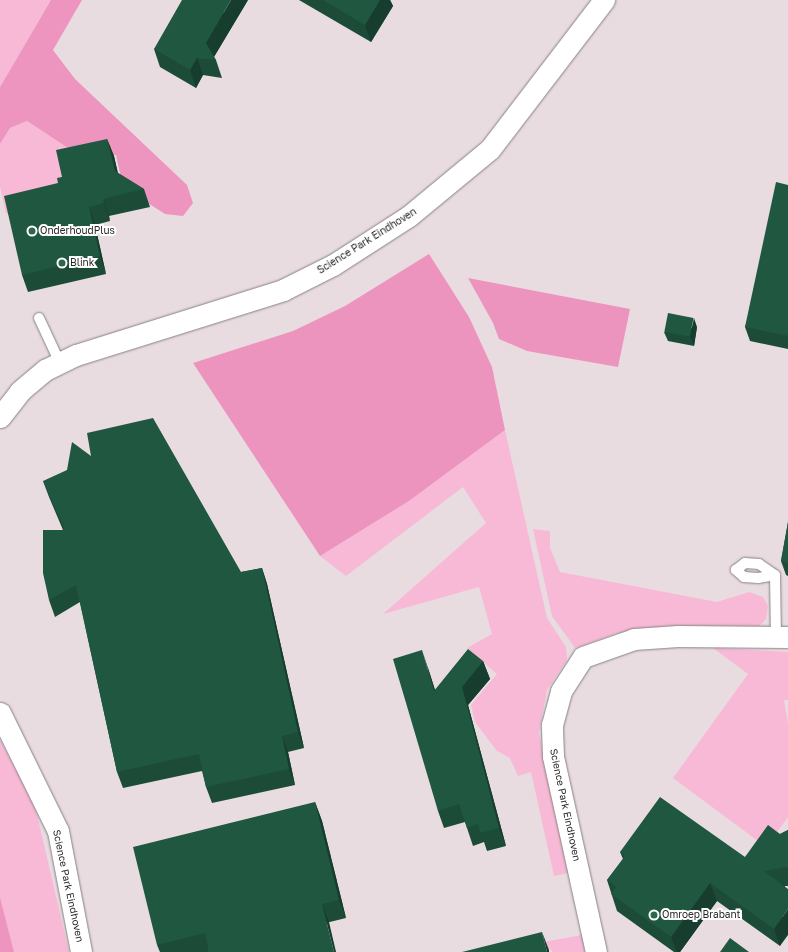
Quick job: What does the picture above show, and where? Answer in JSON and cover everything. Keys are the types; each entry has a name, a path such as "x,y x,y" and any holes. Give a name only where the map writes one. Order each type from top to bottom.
{"street":[{"name":"Science Park Eindhoven","path":"0,417 20,391 45,370 76,355 283,290 333,265 409,216 490,149 604,0"},
{"name":"Science Park Eindhoven","path":"596,952 553,756 552,725 562,691 583,657 634,639 782,637"},
{"name":"Science Park Eindhoven","path":"0,713 58,831 81,952"}],"lane":[{"path":"39,318 60,363"},
{"path":"775,575 782,637"}],"shaded area":[{"path":"0,0 788,0 788,952 0,952"},
{"path":"0,0 51,0 0,87"},
{"path":"51,0 82,0 53,50 75,79 187,185 193,203 183,216 165,214 123,187 116,155 97,157 68,148 27,121 10,128 0,144 0,87"},
{"path":"27,121 68,148 67,194 63,200 6,214 0,186 0,144 10,128"},
{"path":"429,254 469,317 492,367 505,430 409,501 320,556 193,363 293,331 345,306"},
{"path":"468,278 630,309 618,367 527,351 499,339 493,323"},
{"path":"505,430 547,618 566,647 567,660 547,690 539,733 568,873 554,876 531,772 518,776 510,758 497,751 475,722 471,705 497,674 467,648 492,634 479,587 383,614 486,523 463,487 346,576 320,556 409,501"},
{"path":"533,529 550,531 550,548 560,572 717,602 749,592 763,597 768,606 766,619 759,626 617,633 575,648 552,616"},
{"path":"713,648 788,652 788,700 784,700 788,724 788,817 766,847 673,778 748,674"},
{"path":"0,740 35,806 69,952 14,952 0,897"},
{"path":"0,897 14,952 0,952"},
{"path":"582,935 585,952 553,952 543,942"}],"building":[{"path":"182,0 231,0 206,43 216,60 197,58 190,70 154,49"},
{"path":"323,0 380,0 365,25"},
{"path":"107,139 115,171 144,189 103,199 104,203 89,207 100,256 22,275 4,196 58,183 57,178 62,177 56,150"},
{"path":"776,182 788,185 788,336 745,327"},
{"path":"668,313 694,318 690,337 664,332"},
{"path":"153,418 241,572 262,568 298,732 282,736 289,769 206,787 199,754 117,772 76,585 49,600 43,573 43,530 65,530 43,481 67,470 72,442 91,456 87,433"},
{"path":"788,522 788,563 781,561"},
{"path":"468,649 483,661 462,687 499,828 480,833 478,824 467,828 459,804 438,811 393,659 422,650 434,691"},
{"path":"660,797 745,857 768,825 780,834 788,830 788,867 764,871 788,889 788,909 774,929 710,883 671,937 611,894 616,887 607,880 625,856 620,852"},
{"path":"315,802 339,900 322,904 334,952 209,952 205,933 157,945 133,847"},
{"path":"542,932 547,952 462,952"},
{"path":"730,938 749,952 720,952"}],"place":[{"name":"OnderhoudPlus","path":"32,231"},
{"name":"Blink","path":"62,263"},
{"name":"Omroep Brabant","path":"654,915"}]}
